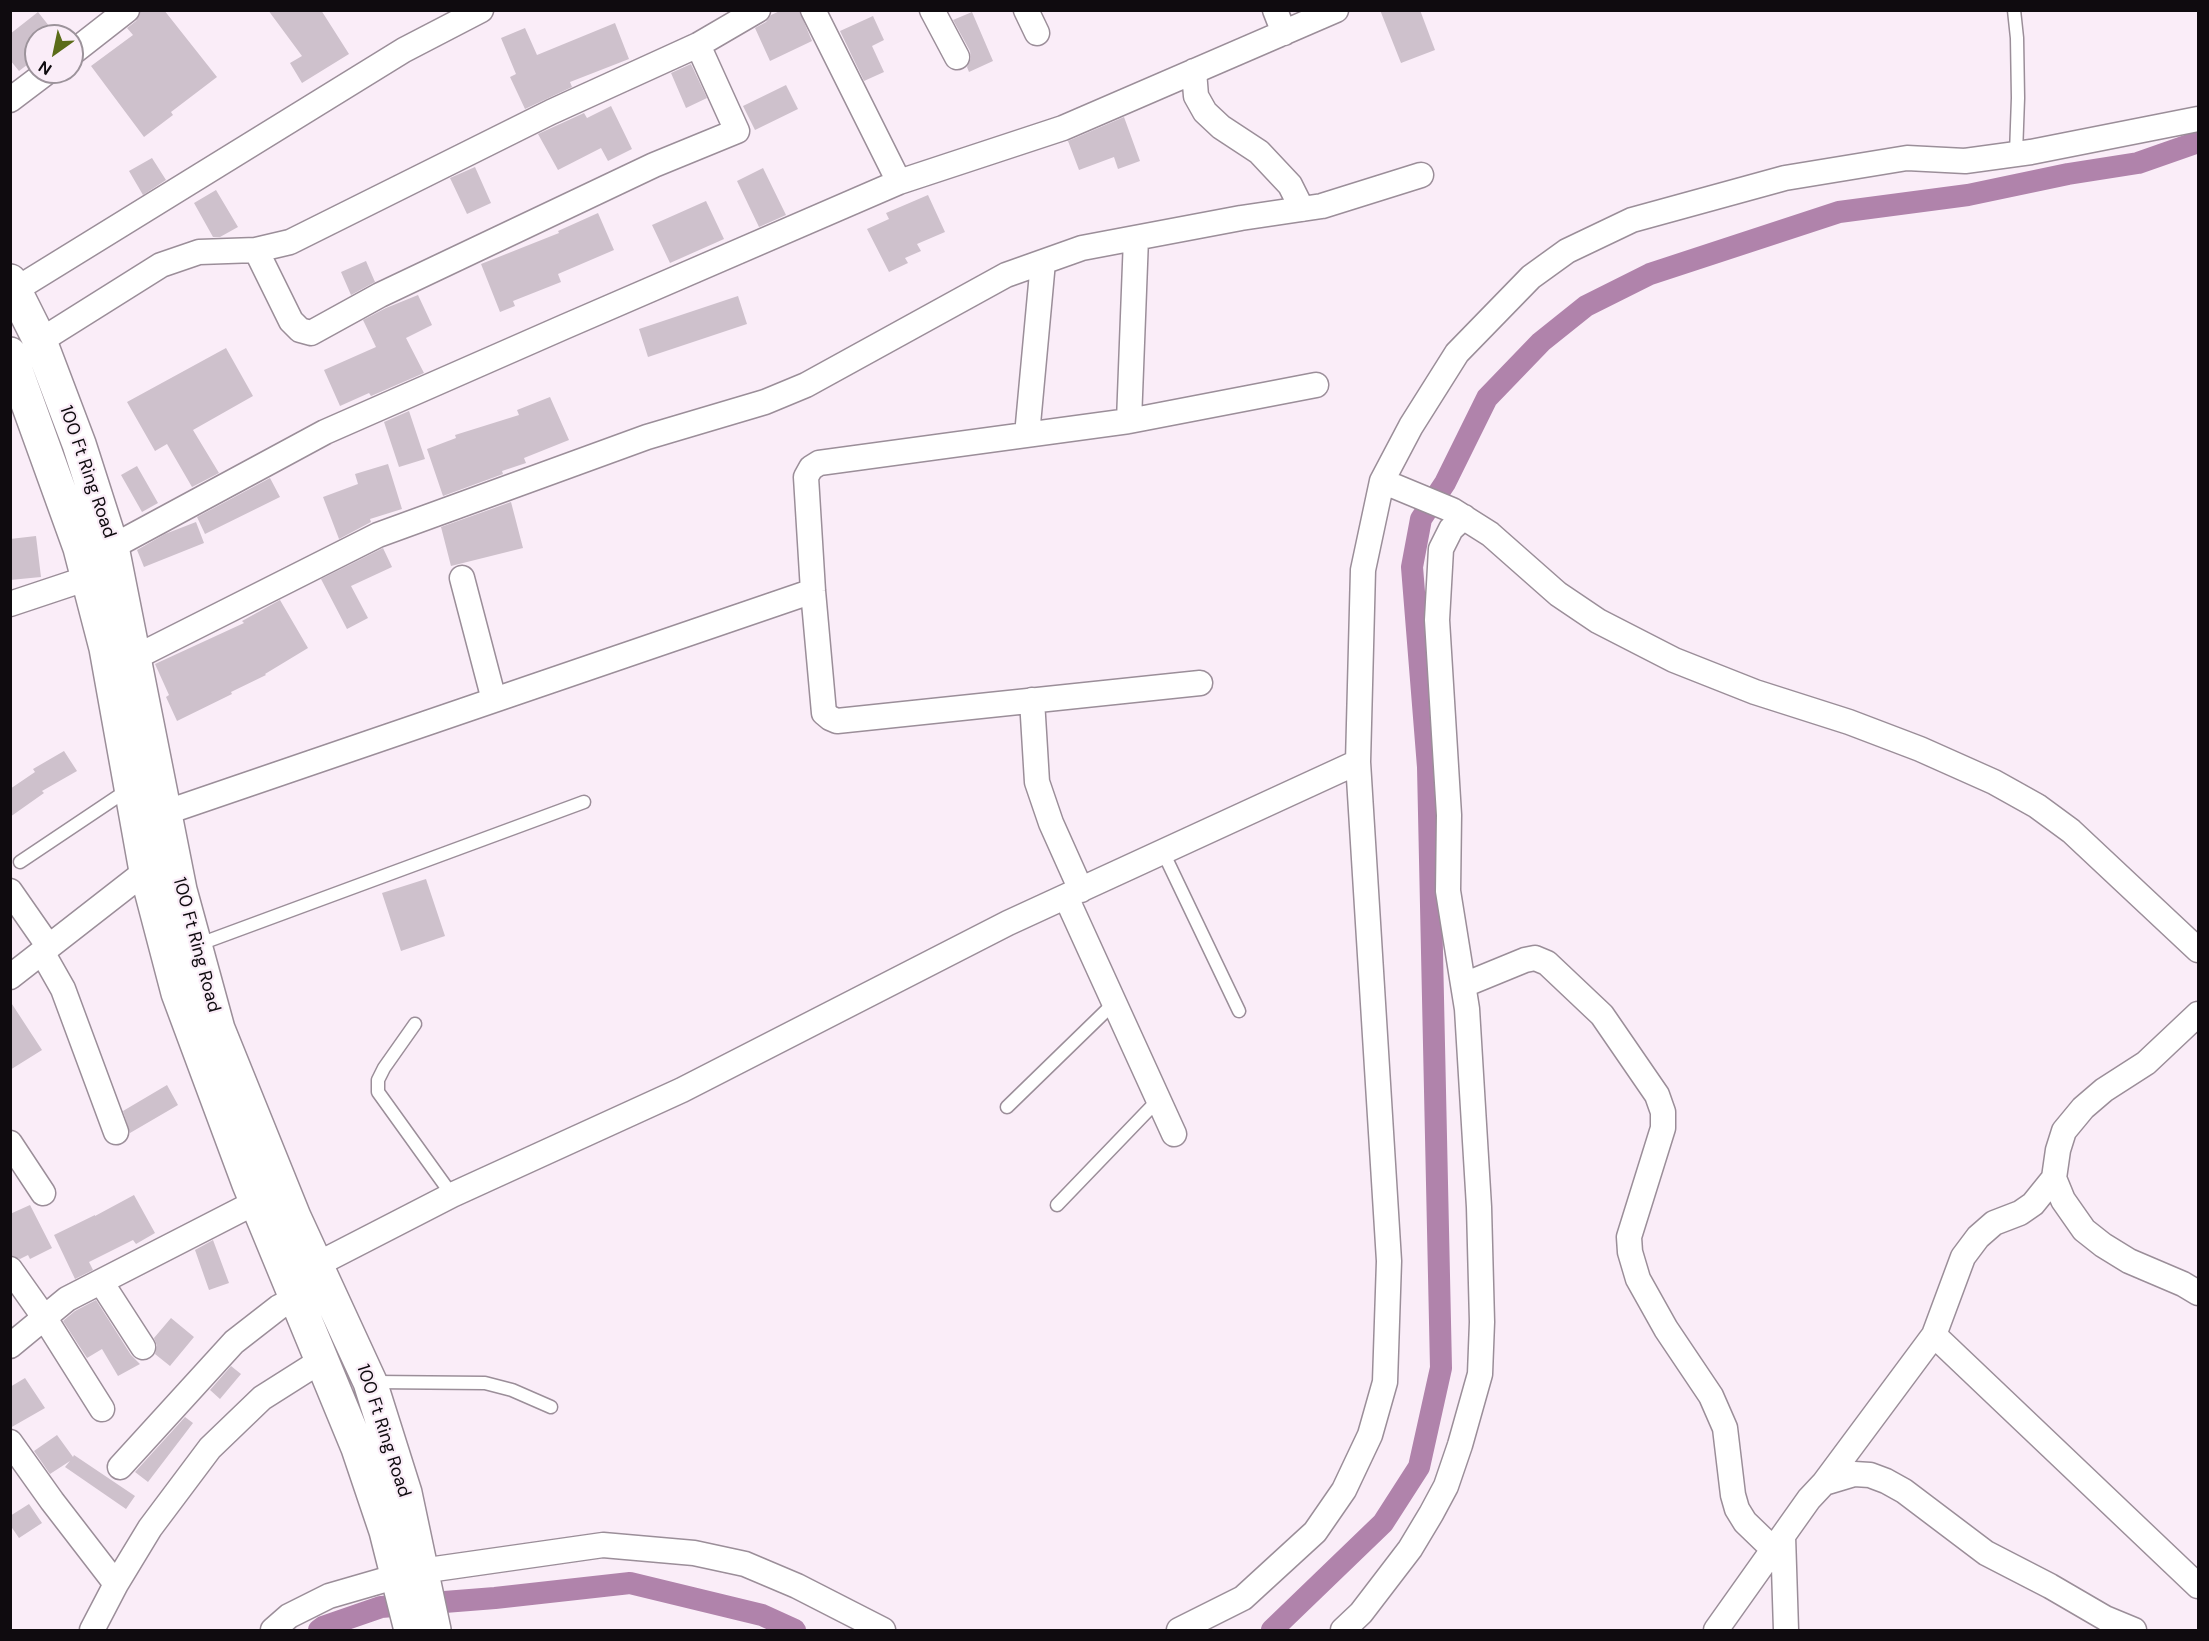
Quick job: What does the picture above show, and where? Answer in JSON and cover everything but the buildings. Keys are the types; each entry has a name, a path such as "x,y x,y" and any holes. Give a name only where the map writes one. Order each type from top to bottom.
{"main road":[{"name":"100 Ft Ring Road","path":"13,285 40,341 79,444 112,547 136,657 180,890 182,950 178,993 256,1202 358,1448 386,1531 412,1584"},
{"name":"100 Ft Ring Road","path":"10,354 80,548 88,578 106,648 146,871 218,1029 294,1217 370,1382 405,1493 412,1584"},
{"path":"411,1630 412,1584"},
{"path":"412,1584 434,1630"}],"street":[{"path":"84,44 127,10"},
{"path":"13,285 404,50 482,10"},
{"path":"40,341 160,265 199,252 256,250 290,242 551,112 698,45 758,10"},
{"path":"813,10 898,182"},
{"path":"932,10 957,57"},
{"path":"1026,10 1037,33"},
{"path":"1275,10 1284,33"},
{"path":"112,547 326,432 898,182 1063,128 1335,10"},
{"path":"256,250 291,321 300,330 311,333 412,280 654,165 737,131 698,45"},
{"path":"1194,71 1196,96 1205,112 1259,152 1290,186 1302,209"},
{"path":"10,100 31,84"},
{"path":"1179,1630 1243,1598 1315,1532 1344,1491 1370,1436 1385,1382 1389,1261 1358,762 1362,570 1411,426 1457,353 1531,277 1568,251 1632,220 1785,178 1907,158 1965,160 2016,154 2199,119"},
{"path":"136,657 378,535 648,437 765,402 806,386 1006,275 1043,261 1082,248 1322,206 1421,175"},
{"path":"1129,421 1136,238"},
{"path":"1027,435 1043,261"},
{"path":"1200,683 837,721 830,718 824,713 806,477 811,468 819,463 1129,421 1316,386"},
{"path":"1390,484 1458,514 1490,534 1558,594 1598,621 1665,656 1755,692 1849,722 1920,749 1994,782 2037,806 2071,831 2199,950"},
{"path":"1343,1630 1361,1613 1410,1549 1446,1486 1460,1446 1479,1374 1482,1322 1479,1207 1464,985 1448,891 1449,815 1437,620 1441,549 1458,514"},
{"path":"10,604 88,578"},
{"path":"462,578 494,700"},
{"path":"164,813 813,591"},
{"path":"1032,700 1037,782 1050,823 1073,893 1114,1002 1174,1134"},
{"path":"316,1265 452,1195 682,1090 1008,923 1358,762"},
{"path":"10,976 146,871"},
{"path":"10,891 46,949 116,1132"},
{"path":"1464,985 1525,960 1535,958 1547,963 1602,1015 1657,1095 1663,1112 1663,1128 1629,1236 1630,1252 1638,1279 1666,1329 1711,1396 1725,1428 1733,1495 1737,1509 1745,1522 1778,1543"},
{"path":"2199,1014 2146,1063 2104,1090 2083,1107 2064,1131 2058,1150 2054,1178 2063,1200 2084,1230 2129,1261 2199,1293"},
{"path":"10,1143 43,1193"},
{"path":"1716,1630 1809,1499 1824,1483 1934,1335 1963,1257 1978,1237 1994,1223 2020,1213 2033,1204 2054,1178"},
{"path":"10,1346 68,1299 256,1202"},
{"path":"10,1269 44,1317 102,1409"},
{"path":"101,1282 143,1347"},
{"path":"120,1467 234,1342 279,1307 297,1298"},
{"path":"1934,1335 2199,1586"},
{"path":"92,1630 116,1584 150,1528 210,1448 262,1398 322,1360"},
{"path":"10,1442 116,1584"},
{"path":"1824,1483 1854,1474 1886,1480 1905,1491 1986,1553 2105,1618 2134,1630"},
{"path":"1778,1543 1786,1630"},
{"path":"273,1630 289,1616 329,1596 412,1584 603,1545 694,1553 745,1564 797,1586 883,1630"}],"lane":[{"path":"2014,10 2018,98 2016,154"},
{"path":"20,862 130,788"},
{"path":"182,950 584,802"},
{"path":"1163,852 1239,1011"},
{"path":"1007,1107 1114,1002"},
{"path":"415,1024 384,1068 378,1080 378,1092 452,1195"},
{"path":"1057,1205 1158,1100"},
{"path":"370,1382 485,1383 512,1390 551,1407"}],"waterway":[{"path":"1272,1630 1383,1523 1419,1467 1441,1368 1428,767 1412,567 1421,519 1445,483 1487,398 1541,342 1586,306 1650,274 1839,212 1968,195 2068,174 2138,163 2198,142"},
{"path":"319,1630 381,1607 495,1598 630,1583 762,1615 795,1630"}]}
